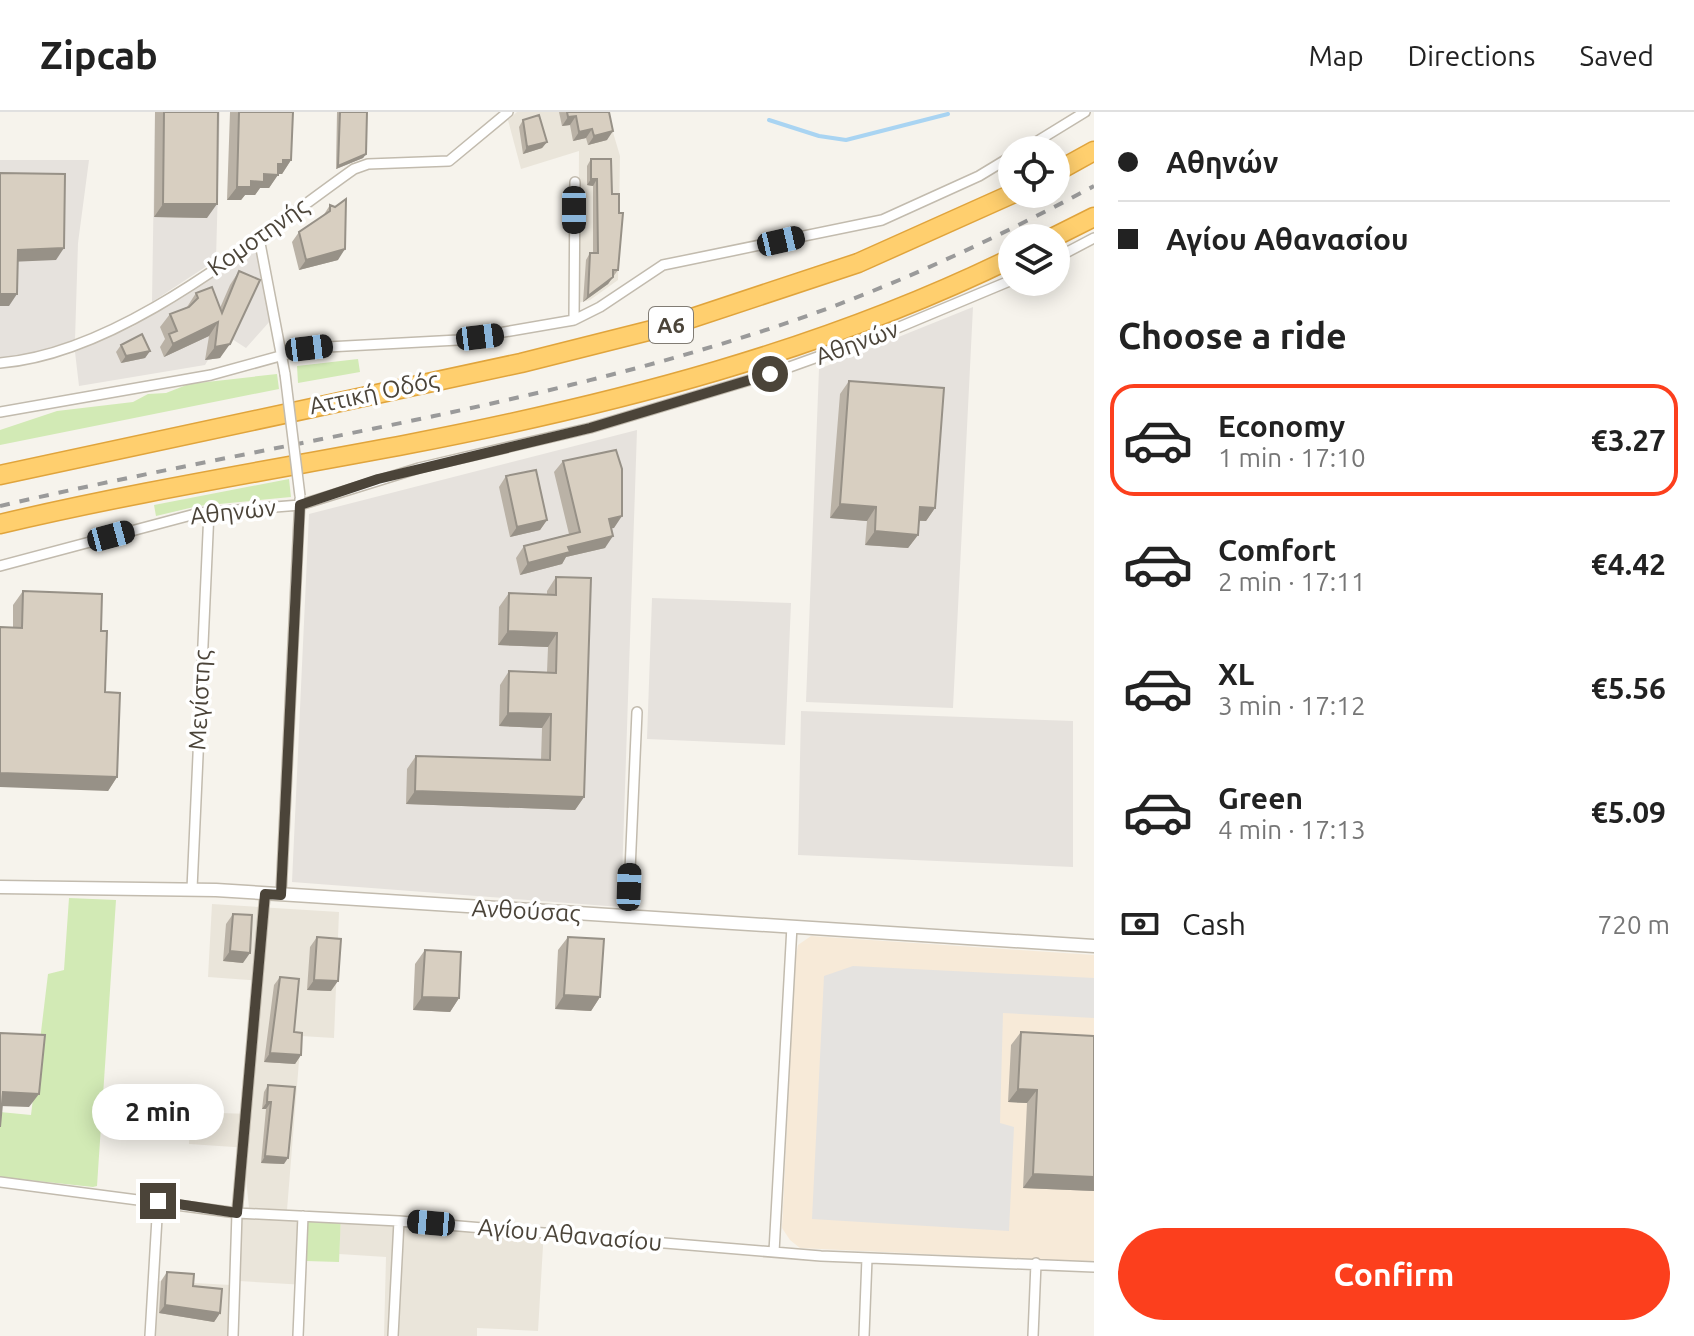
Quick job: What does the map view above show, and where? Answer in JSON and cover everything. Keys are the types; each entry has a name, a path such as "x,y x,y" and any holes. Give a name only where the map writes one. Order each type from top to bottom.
{"highway":[{"path":"1070,164 1094,151"},
{"name":"Αττική Οδός","path":"0,475 521,363 668,326 858,263 998,200"},
{"path":"1070,229 1094,217"},
{"name":"Α6","path":"0,524 222,478 410,444 655,389 780,353 935,295 998,265"},
{"path":"0,537 222,478"}],"street":[{"name":"Κομοτηνής","path":"0,363 34,356 104,332 142,313 259,238 360,166 449,161 508,112"},
{"path":"1046,136 1085,112"},
{"path":"0,412 211,375 281,353 335,345 458,340 574,320 600,307 663,265 882,220 998,164"},
{"path":"574,320 575,182"},
{"path":"259,238 285,374 300,500 281,895"},
{"path":"1070,251 1094,238"},
{"name":"Αθηνών","path":"0,566 209,511 300,500 590,428 716,391 890,331 998,286"},
{"name":"Μεγίστης","path":"192,889 209,511"},
{"path":"628,916 637,712"},
{"name":"Ανθούσας","path":"2,886 192,889 1094,946"},
{"path":"233,1336 237,1213 265,894"},
{"path":"774,1252 792,926"},
{"name":"Αγίου Αθανασίου","path":"0,1182 237,1213 399,1221 867,1258 1094,1267"},
{"path":"150,1336 158,1201"},
{"path":"298,1336 303,1216"},
{"path":"393,1336 399,1221"},
{"path":"864,1336 867,1258"},
{"path":"1033,1336 1036,1263"}],"shaded area":[{"path":"155,112 220,112 216,260 152,302"},
{"path":"517,112 607,112 620,156 618,280 590,300 578,303 579,151 521,169 508,120"},
{"path":"0,160 89,160 78,243 75,340 26,355 0,358"},
{"path":"257,245 271,320 246,348 232,339 220,358 208,360 205,365 79,386 75,352 134,326"},
{"path":"973,307 953,708 806,702 819,369"},
{"path":"637,430 621,907 292,882 309,514"},
{"path":"652,598 791,603 785,745 647,739"},
{"path":"801,711 1073,721 1073,867 798,855"},
{"path":"212,904 339,912 334,1038 301,1036 287,1210 307,1212 306,1285 239,1281 241,1218 248,1218 249,1208 246,1178 249,1148 189,1144 190,1112 250,1114 262,981 208,977"},
{"path":"811,936 1094,955 1094,1262 800,1248 790,1240 782,1228 795,961 798,945"},
{"path":"853,966 1094,978 1094,1018 1003,1013 1000,1123 1014,1127 1009,1231 812,1219 824,976"},
{"path":"341,1215 544,1229 538,1331 477,1328 477,1336 384,1336 386,1257 339,1254"},
{"path":"157,1281 231,1285 229,1336 155,1336"}],"green space":[{"path":"358,359 360,372 298,383 297,366"},
{"path":"277,374 279,389 0,445 0,430 57,411 133,402 148,394 166,393 189,384"},
{"path":"289,479 291,497 198,506 156,516 154,505"},
{"path":"69,898 116,900 97,1186 93,1187 0,1177 0,1112 31,1115 48,974 64,970"},
{"path":"307,1212 341,1215 339,1262 306,1261"}],"building":[{"path":"164,112 218,112 217,204 163,204"},
{"path":"239,112 293,112 291,160 278,164 278,175 264,174 264,182 251,181 251,187 237,187"},
{"path":"340,112 367,112 366,154 338,166"},
{"path":"567,112 609,112 613,131 594,136 592,129 579,132 576,116 568,117"},
{"path":"539,115 547,142 527,147 523,120"},
{"path":"591,159 611,159 612,194 619,194 619,213 623,213 618,270 613,270 613,277 588,296 590,253 598,253 597,179 591,179"},
{"path":"0,173 65,174 64,248 18,250 17,294 0,294"},
{"path":"346,199 345,249 306,260 299,232 330,211 330,205 335,207"},
{"path":"239,271 260,280 230,344 215,347 218,322 173,344 169,334 177,331 170,314 189,307 198,298 196,293 212,287 222,313"},
{"path":"142,334 150,351 126,356 121,345"},
{"path":"849,381 944,388 935,508 920,507 918,535 875,531 876,507 840,504"},
{"path":"616,450 622,469 622,516 609,519 613,536 568,547 570,552 528,563 524,546 580,532 563,461"},
{"path":"536,470 547,520 517,527 506,476"},
{"path":"556,577 591,578 584,797 415,791 416,756 550,760 551,714 508,713 509,671 556,673 557,633 508,631 509,593 556,595"},
{"path":"23,591 102,594 101,631 107,631 105,692 120,693 117,777 0,773 0,627 22,628"},
{"path":"233,914 252,915 250,953 230,951"},
{"path":"317,937 341,939 338,981 314,980"},
{"path":"568,937 604,939 600,997 564,995"},
{"path":"425,950 461,952 459,998 422,997"},
{"path":"280,977 299,979 294,1032 302,1033 301,1055 270,1053"},
{"path":"1021,1032 1094,1036 1094,1177 1033,1174 1037,1090 1018,1089"},
{"path":"0,1033 45,1035 39,1094 3,1092 0,1127"},
{"path":"268,1085 295,1087 288,1158 265,1156 271,1102 267,1102"},
{"path":"167,1272 194,1274 193,1286 222,1289 220,1313 165,1305"}],"waterway":[{"path":"769,120 819,136 846,140 948,114"}],"railway":[{"path":"0,506 471,408 658,362 750,335 882,287 1011,229 1094,186"}],"route":[{"path":"158,1201 237,1213 265,894 281,895 300,505 378,479 590,428 770,374"}]}
